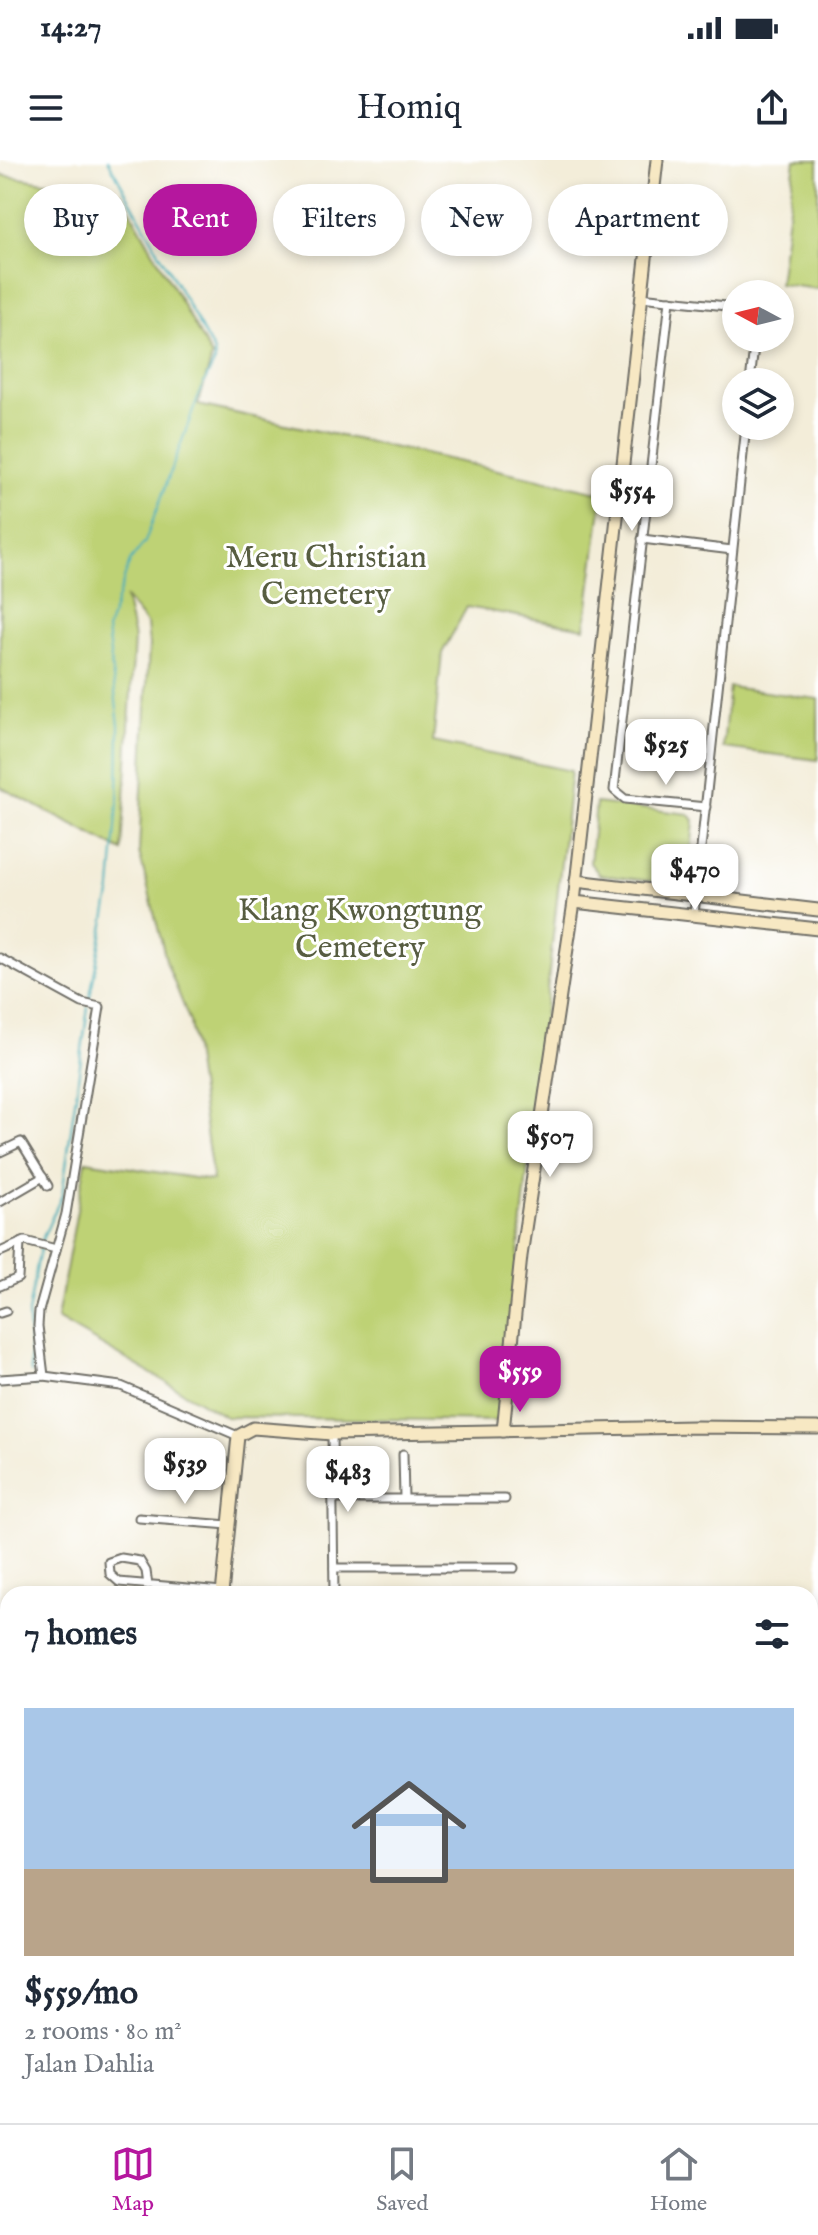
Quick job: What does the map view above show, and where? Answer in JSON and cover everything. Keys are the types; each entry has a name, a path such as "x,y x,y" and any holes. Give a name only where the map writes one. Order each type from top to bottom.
{"street":[{"path":"503,1431 521,1256 574,902 657,160"},
{"path":"640,297 722,306"},
{"path":"670,300 614,790 625,799 706,807"},
{"path":"694,914 744,440"},
{"path":"642,539 732,550"},
{"path":"576,881 818,910"},
{"path":"574,902 818,929"},
{"path":"0,958 82,1003 100,1007 68,1200 39,1311 37,1377"},
{"path":"0,1152 21,1142 48,1186"},
{"path":"0,1202 43,1177"},
{"path":"0,1252 20,1243 56,1249"},
{"path":"0,1286 18,1278 20,1243"},
{"path":"0,1379 37,1377 121,1386 238,1436"},
{"path":"238,1436 253,1428 332,1434 694,1427 818,1428"},
{"path":"332,1434 334,1586"},
{"path":"223,1586 238,1436"},
{"path":"403,1454 404,1498"},
{"path":"333,1499 505,1499"},
{"path":"139,1518 229,1525"},
{"path":"148,1585 146,1571 140,1561 121,1558 109,1562 110,1574 119,1582 148,1585 159,1586"},
{"path":"334,1568 514,1568"}],"green space":[{"path":"795,160 818,160 818,289 794,286 794,280 780,280"},
{"path":"0,175 57,184 24,184 24,256 127,256 127,205 143,233 143,256 156,256 212,357 198,405 603,493 585,628 467,607 442,653 433,742 571,771 500,1421 226,1417 57,1319 86,1161 213,1181 190,1022 167,964 139,852 149,645 147,625 125,597 134,638 122,851 0,787"},
{"path":"729,687 818,699 818,760 723,748"},
{"path":"596,803 689,814 694,820 689,876 678,884 600,875 590,863"}],"waterway":[{"path":"89,1001 111,889 118,802 119,725 107,630 130,561 145,542 201,389 215,361 214,352 108,160"},
{"path":"41,1242 62,1195 88,1007"},
{"path":"31,1373 28,1313 40,1249"},
{"path":"33,1379 36,1387"}],"park label":[{"name":"Meru Christian Cemetery","path":"326,574"},
{"name":"Klang Kwongtung Cemetery","path":"360,928"}]}
